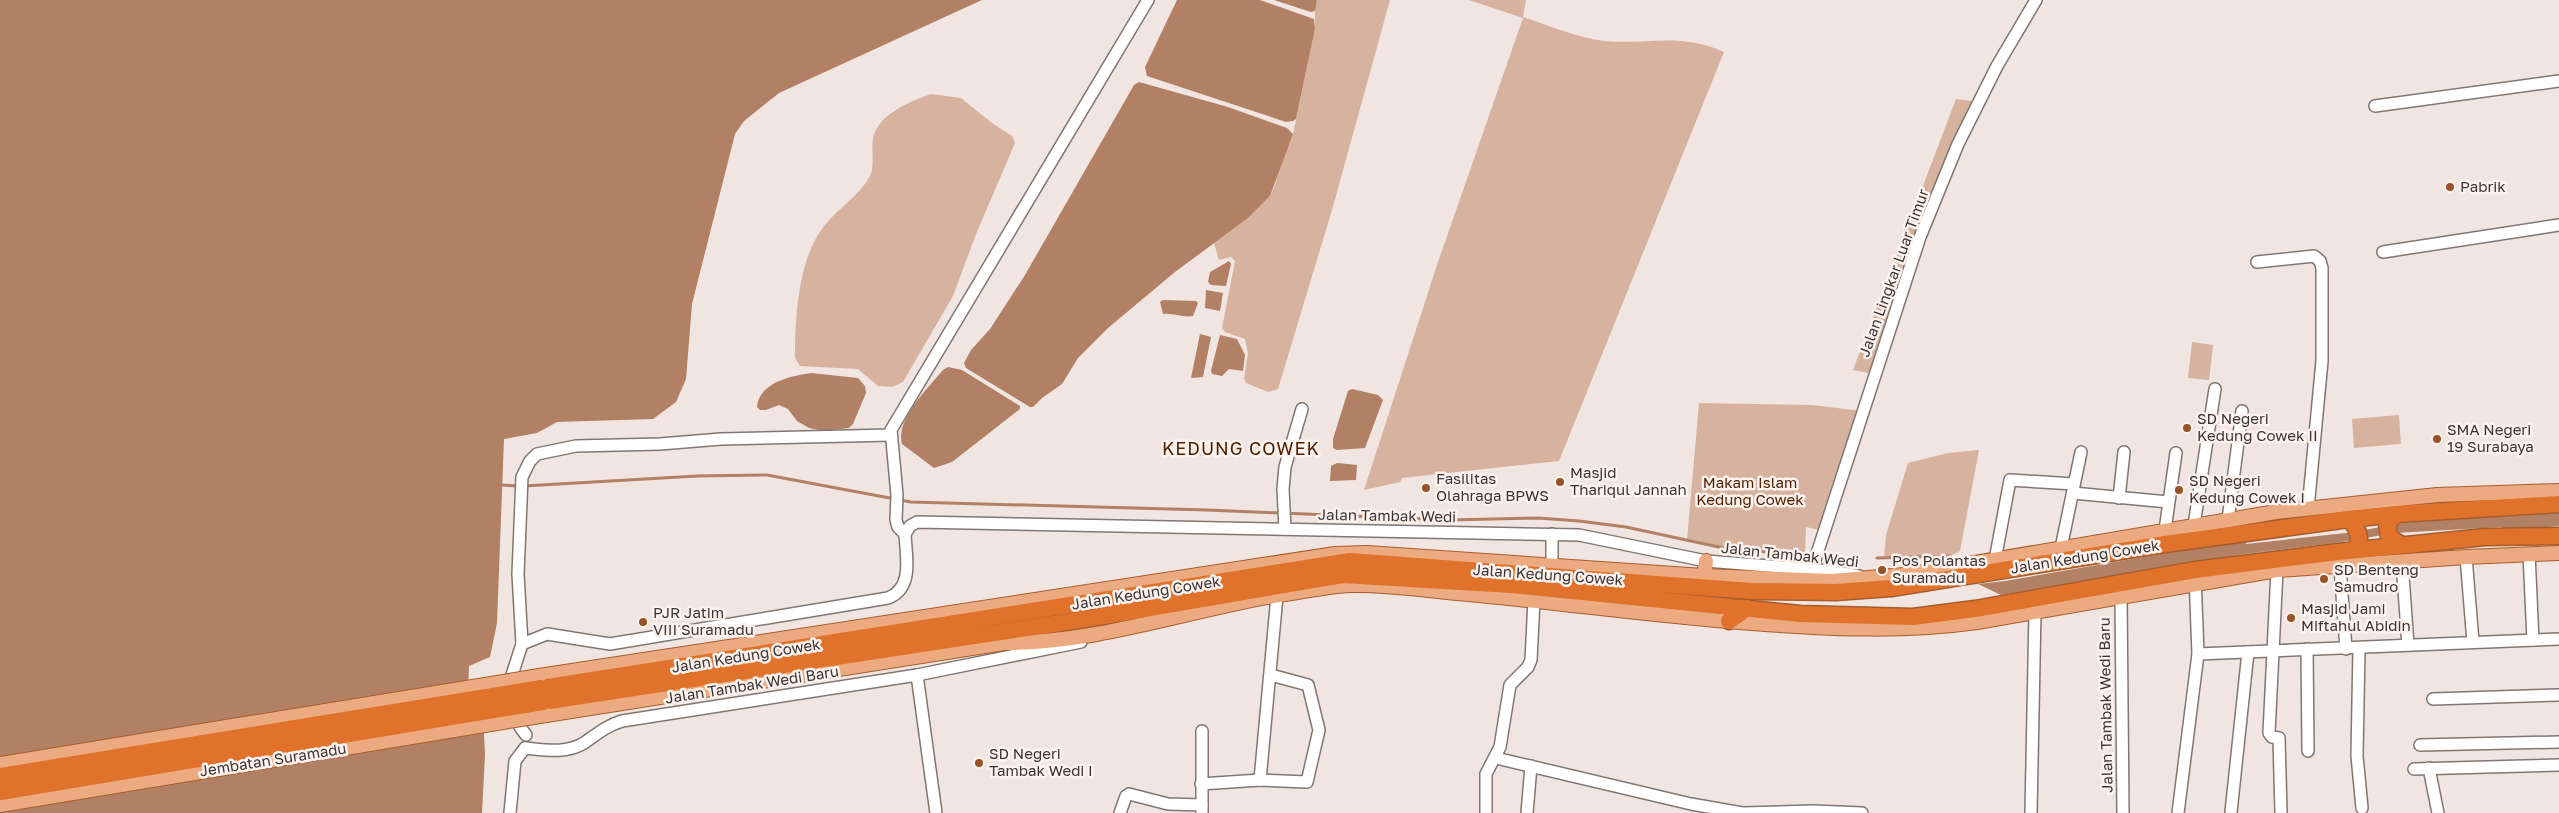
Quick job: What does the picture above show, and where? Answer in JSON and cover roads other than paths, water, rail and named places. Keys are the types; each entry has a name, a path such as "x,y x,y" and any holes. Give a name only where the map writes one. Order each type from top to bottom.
{"highway":[{"name":"Jalan Kedung Cowek","path":"542,695 1086,619 1343,575 1511,585 1844,617 1913,617 1975,610 2195,578 2355,535 2559,504"},
{"name":"Jalan Kedung Cowek","path":"542,695 1350,561 1776,592 1892,588 1965,569 1991,567 2164,537 2355,535 2393,529 2485,537 2559,536"},
{"path":"1729,621 1747,608"},
{"name":"Jembatan Suramadu","path":"0,776 542,695"},
{"name":"Jembatan Suramadu","path":"0,792 542,695"}],"main road":[{"name":"Jalan Kedung Cowek","path":"1991,567 2061,548 2164,537 2194,525 2308,509 2437,495 2559,491"},
{"name":"Jalan Kedung Cowek","path":"542,695 1335,554 1367,553 1804,581 1872,578 1965,569"},
{"name":"Jalan Kedung Cowek","path":"1534,600 1729,621 1815,628 1887,630 1941,627 2121,596 2195,578 2277,570 2466,557 2559,553"},
{"path":"1704,576 1706,561"},
{"name":"Jalan Tambak Wedi Baru","path":"1112,631 1197,611 1277,596 1359,584 1534,600"},
{"path":"0,764 542,695 1004,643 1041,643 1112,631"},
{"name":"Jembatan Suramadu","path":"0,805 542,695"}],"street":[{"path":"522,644 548,634 610,644 888,598 900,592 906,575 905,534 898,527 891,435 898,416 1148,0"},
{"name":"Jalan Lingkar Luar Timur","path":"1812,569 1920,237 1958,144 1998,66 2036,0"},
{"path":"2375,106 2559,82"},
{"path":"2384,252 2559,225"},
{"path":"2257,262 2314,256 2320,261 2322,268 2322,361 2308,509"},
{"path":"2194,525 2215,389"},
{"path":"1285,524 1285,467 1302,409"},
{"path":"2228,520 2242,411"},
{"path":"510,813 513,766 518,754 525,748 529,725 519,676 515,668 522,644 518,574 522,477 530,461 537,454 576,446 660,444 721,439 891,435"},
{"path":"2061,548 2081,452"},
{"path":"2118,498 2124,452"},
{"path":"2164,537 2176,453"},
{"path":"1991,567 2010,480 2074,488 2118,498 2168,502"},
{"name":"Jalan Tambak Wedi","path":"905,534 910,526 917,522 1285,524 1579,535 1706,561 1812,569 1872,578"},
{"path":"1552,534 1552,566"},
{"path":"2529,554 2533,640"},
{"path":"2466,557 2473,642"},
{"path":"2402,562 2408,645"},
{"path":"2340,567 2346,648"},
{"path":"2277,570 2269,733 2272,737 2279,738 2281,813"},
{"path":"2178,813 2198,654 2195,578"},
{"path":"1260,780 1277,596"},
{"name":"Jalan Tambak Wedi Baru","path":"2121,596 2123,813"},
{"path":"1486,813 1486,774 1496,758 1500,747 1510,685 1528,667 1531,660 1534,600"},
{"path":"2031,813 2035,611"},
{"name":"Jalan Tambak Wedi Baru","path":"525,748 562,750 580,745 608,726 622,721 917,675 1056,648 1112,631"},
{"path":"2198,654 2559,639"},
{"path":"2359,648 2357,756 2362,808"},
{"path":"2307,649 2308,751"},
{"path":"2231,812 2248,652"},
{"path":"917,675 936,813"},
{"path":"1202,784 1260,780 1307,782 1319,730 1306,683 1271,675"},
{"path":"2432,699 2559,695"},
{"path":"1120,813 1126,796 1129,794 1168,804 1202,809 1202,731"},
{"path":"2420,745 2559,742"},
{"path":"1496,758 1691,804 1743,813 1804,811 1862,813"},
{"path":"2414,769 2559,765"},
{"path":"1527,813 1531,766"},
{"path":"2429,768 2438,813"}],"waterway":[{"path":"524,486 697,476 767,475 911,502 1207,510 1449,520 1538,518 1579,521 1626,527 1728,549 1805,555"},
{"path":"502,485 518,486"},
{"path":"1877,558 1950,556"}],"place":[{"name":"Pabrik","path":"2450,187"},
{"name":"SD Negeri Kedung Cowek II","path":"2187,428"},
{"name":"SMA Negeri 19 Surabaya","path":"2437,439"},
{"name":"Masjid Thariqul Jannah","path":"1560,482"},
{"name":"Fasilitas Olahraga BPWS","path":"1426,488"},
{"name":"SD Negeri Kedung Cowek I","path":"2179,490"},
{"name":"Pos Polantas Suramadu","path":"1882,570"},
{"name":"SD Benteng Samudro","path":"2324,579"},
{"name":"Masjid Jami Miftahul Abidin","path":"2291,618"},
{"name":"PJR Jatim VIII Suramadu","path":"643,622"},
{"name":"SD Negeri Tambak Wedi I","path":"979,763"}],"district":[{"name":"KEDUNG COWEK","path":"1241,449"}],"park label":[{"name":"Makam Islam Kedung Cowek","path":"1750,492"}]}
